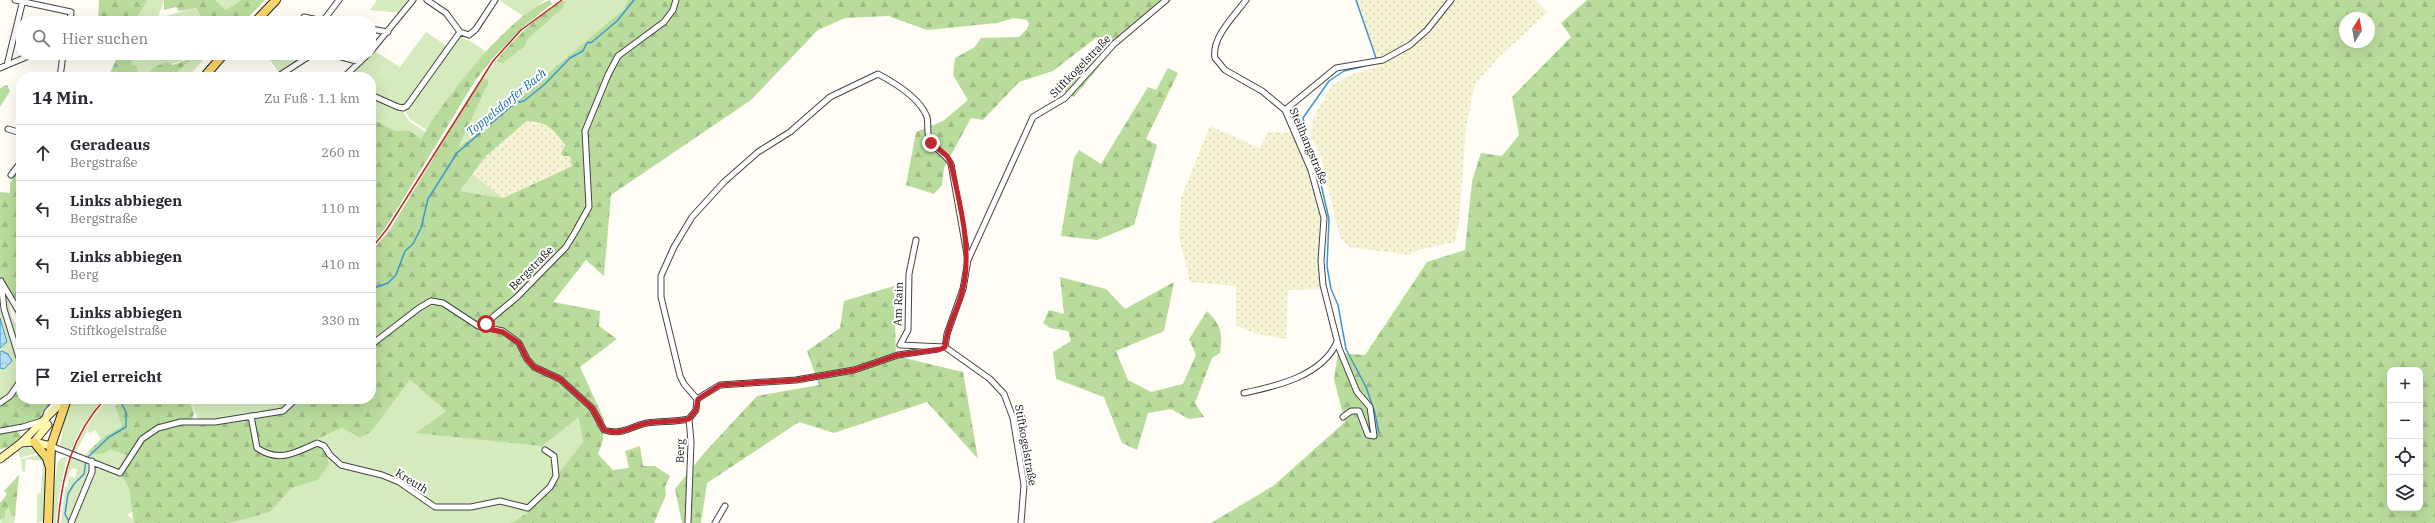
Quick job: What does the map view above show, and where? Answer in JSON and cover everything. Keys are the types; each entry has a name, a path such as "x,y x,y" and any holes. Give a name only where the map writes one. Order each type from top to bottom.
{"main road":[{"path":"261,16 276,0"},
{"path":"208,72 219,60"},
{"path":"0,459 21,443 61,404"},
{"path":"48,523 51,446 64,404"},
{"path":"34,442 48,425 45,420"},
{"path":"34,442 46,458 50,474"},
{"path":"21,443 34,442 51,446"}],"street":[{"path":"15,0 71,12 71,16"},
{"path":"328,16 339,0"},
{"path":"376,45 413,0"},
{"path":"427,0 446,13 460,32 472,34 495,0"},
{"name":"Bergstraße","path":"485,328 493,317 517,297 566,247 574,234 589,207 586,131 605,82 618,56 657,29 673,10 676,0"},
{"name":"Stiftkogelstraße","path":"1021,523 1024,485 1008,400 990,379 945,347 947,334 963,289 968,260 1033,117 1065,98 1114,44 1166,0"},
{"name":"Steilhangstraße","path":"1246,0 1222,33 1215,48 1215,58 1225,70 1278,103 1285,110 1311,170 1320,198 1324,227 1322,273 1337,342 1357,392 1370,407 1374,436 1368,435 1358,411 1351,411 1343,417"},
{"path":"1285,110 1336,68 1383,60 1410,45 1427,30 1451,0"},
{"path":"19,16 23,1"},
{"path":"7,65 16,29"},
{"path":"376,30 388,32"},
{"path":"376,97 398,107 407,106 460,32"},
{"path":"0,68 19,60"},
{"path":"61,72 62,60"},
{"path":"285,72 303,60"},
{"path":"353,60 360,62"},
{"path":"349,72 360,62"},
{"name":"Stiftkogelstraße","path":"698,399 684,384 680,376 661,297 662,276 674,247 692,217 724,182 758,152 790,132 830,97 878,74 888,79 922,108 927,118 928,137 931,143 947,156 951,164 968,260"},
{"path":"1278,103 1291,104"},
{"path":"8,129 16,131"},
{"path":"11,175 16,168"},
{"name":"Am Rain","path":"916,240 909,274 908,330 900,345 945,347"},
{"path":"0,279 16,306"},
{"path":"0,279 4,309 16,348"},
{"path":"376,341 431,301 443,303 464,318 485,328 503,332 519,343 527,359 534,367 560,379 592,408 604,430 614,433 625,432 646,423 689,419 696,410 698,399 720,385 796,380 854,370 898,355 945,347"},
{"path":"1244,393 1275,387 1295,379 1333,352 1337,342"},
{"path":"0,403 10,396 16,387"},
{"path":"0,431 23,427 45,420 47,412 54,404"},
{"path":"51,446 120,473 142,439 158,428 181,422 215,422 283,411 291,404"},
{"name":"Kreuth","path":"250,416 258,448 263,452 272,456 284,457 317,443 324,446 330,455 341,465 382,475 399,482 435,507 465,507 500,501 528,508 550,487 556,476 554,456 545,450"},
{"name":"Berg","path":"688,523 691,442 689,419"},
{"path":"72,522 92,472 92,461"},
{"path":"715,523 725,506"}],"shaded area":[{"path":"1356,0 1536,0 1547,13 1500,56 1475,84 1466,128 1459,223 1455,242 1418,250 1409,255 1350,247 1340,238 1321,157 1311,136 1313,118 1332,85 1353,74 1380,66"},
{"path":"527,121 542,122 553,130 565,145 561,153 563,156 570,156 572,165 503,198 473,174 486,156"},
{"path":"1210,126 1260,148 1268,132 1293,133 1311,175 1322,218 1322,289 1288,290 1286,339 1253,333 1236,325 1236,286 1190,282 1179,237 1181,198"}],"green space":[{"path":"99,0 148,0 138,16 98,16"},
{"path":"148,0 164,0 158,16 138,16"},
{"path":"164,0 215,0 226,10 241,0 265,0 250,16 201,16 196,8 179,11 176,7 164,10"},
{"path":"215,0 241,0 226,10"},
{"path":"377,0 407,0 409,2 401,13 370,10"},
{"path":"499,0 545,0 523,16"},
{"path":"550,0 552,4 524,26 492,59 475,81 386,227 376,240 376,121 395,131 408,130 421,139 460,82 478,61 516,22 534,8"},
{"path":"566,0 628,0 624,9 500,115 457,149 489,81 484,78 482,80 496,61 502,64 524,47 528,39 563,8"},
{"path":"566,0 563,8 528,39 524,47 502,64 496,61 528,26 548,10"},
{"path":"628,0 1172,0 1120,41 1074,97 1064,91 1096,51 1097,37 1053,71 1019,82 983,120 971,118 944,168 942,185 934,194 906,185 916,132 943,121 968,100 953,75 955,58 975,47 981,38 1019,37 1027,29 1029,24 1027,20 1014,18 997,23 927,30 888,16 845,18 818,30 751,100 611,195 604,276 586,260 553,302 600,311 599,326 617,339 580,367 604,419 603,440 598,454 613,470 629,468 625,451 640,446 643,466 655,466 670,476 665,487 666,495 654,523 511,523 527,513 583,442 578,418 542,446 416,433 446,411 410,380 371,432 360,438 342,428 313,441 326,454 329,464 318,480 292,488 270,512 231,523 134,523 129,489 120,473 143,441 160,429 199,421 215,422 283,411 278,404 376,404 376,246 391,228 474,91 484,78 489,81 458,148 624,9","holes":["527,121 540,123 549,127 565,145 561,153 563,156 570,156 572,166 503,198 460,191 486,156"]},
{"path":"1587,0 2435,0 2435,523 1211,523 1273,486 1345,422 1334,379 1338,353 1365,355 1427,262 1465,250 1472,181 1481,153 1502,156 1519,135 1512,97 1571,37 1561,23"},
{"path":"196,8 201,16 163,16 186,10"},
{"path":"426,32 447,46 405,105 399,105 376,95 376,72 353,72 365,60 376,60 376,52 400,67"},
{"path":"459,37 470,41 487,52 471,70 427,130 410,119 406,112"},
{"path":"116,60 132,60 132,65 137,67 138,72 110,72"},
{"path":"131,60 183,60 160,67 151,72 138,72 137,68 132,66"},
{"path":"188,60 203,60 192,72 177,72"},
{"path":"190,60 177,72 149,72 153,68 166,62 173,65"},
{"path":"270,60 299,60 281,72 279,72"},
{"path":"1168,68 1178,73 1146,139 1157,145 1134,225 1097,240 1061,236 1074,158 1079,150 1101,164 1148,87 1156,90"},
{"path":"7,85 10,91 0,107 0,88"},
{"path":"376,99 403,112 409,121 425,132 421,140 408,130 395,131 376,121"},
{"path":"16,173 16,306 0,278 0,192 10,193 12,178"},
{"path":"473,174 503,198 460,191"},
{"path":"1060,277 1106,289 1125,309 1174,282 1164,331 1116,351 1128,380 1151,392 1183,384 1196,355 1189,339 1207,311 1218,325 1221,340 1220,353 1212,358 1195,403 1204,417 1189,419 1171,409 1148,413 1137,450 1122,443 1104,397 1056,379 1053,352 1071,341 1068,331 1050,328 1043,323 1049,310 1064,314"},
{"path":"1,281 16,306 16,316 9,300 11,316 16,324 16,385 0,403 0,368 4,369 0,348 7,342 0,318 0,310 3,309"},
{"path":"894,286 896,356 963,372 978,459 927,402 834,433 799,422 707,483 701,523 682,523 675,489 705,452 757,396 819,385 807,351 840,328 844,301"},
{"path":"410,380 446,411 417,433 577,417 583,442 527,513 511,523 231,523 270,512 292,488 318,480 326,454 312,442 342,428 360,438 371,432"},
{"path":"16,385 16,404 53,404 45,416 29,431 25,427 18,432 22,437 9,446 0,449 0,403"},
{"path":"70,404 99,404 80,430 70,452 60,448 64,420"},
{"path":"104,404 118,404 115,407 122,426 101,439 95,430 90,433 87,431 75,454 83,457 88,452 98,455 111,450 129,456 120,473 129,489 133,512 128,514 129,517 134,519 134,523 61,523 65,487 67,487 69,476 75,478 77,469 72,468 64,484 70,460 80,438"},
{"path":"118,404 191,404 194,413 192,419 171,422 154,427 141,438 129,456 111,450 98,455 88,452 101,439 122,426 115,407"},
{"path":"191,404 278,404 283,411 215,422 199,421"},
{"path":"27,447 39,452 20,458 18,451"},
{"path":"41,454 43,461 26,459 25,472 22,471 21,459"},
{"path":"67,457 59,495 56,523 51,523 57,463 61,458"},
{"path":"43,462 45,470 43,521 37,523 37,495 41,492"},
{"path":"19,475 15,516 11,515 9,507 5,511 5,517 0,520 0,503 7,494 4,491"},
{"path":"6,507 10,508 10,512 15,516 14,523 0,523"}],"water":[{"path":"0,318 7,342 0,348"},
{"path":"2,351 8,354 12,361 4,369 0,368 0,352"}],"waterway":[{"name":"Toppelsdorfer Bach","path":"376,287 388,283 396,275 405,251 413,244 421,228 428,199 457,153 515,103 524,101 545,84 570,58 583,51 587,43 592,42 617,21 634,0"},
{"path":"1356,0 1376,58"},
{"path":"1377,63 1344,71 1329,81 1303,118 1308,143 1317,167 1329,219 1327,266 1331,289 1338,305 1346,349 1366,387 1375,413 1379,433"},
{"name":"Toppelsdorfer Bach","path":"88,457 109,437 126,427 126,412 122,404"},
{"name":"Toppelsdorfer Bach","path":"70,523 65,514 68,494 74,484 84,474 86,460"}],"railway":[{"path":"376,243 387,229 493,61 521,30 562,0"},
{"path":"58,523 62,488 71,456 84,427 101,404"}],"route":[{"path":"486,324 485,328 503,332 519,343 527,359 534,367 560,379 592,408 604,430 614,433 625,432 646,423 676,422 689,419 696,410 698,399 720,385 741,382 796,380 854,370 898,355 941,349 945,347 947,334 961,298 968,260 965,251 963,229 951,164 947,156 931,143"}]}
